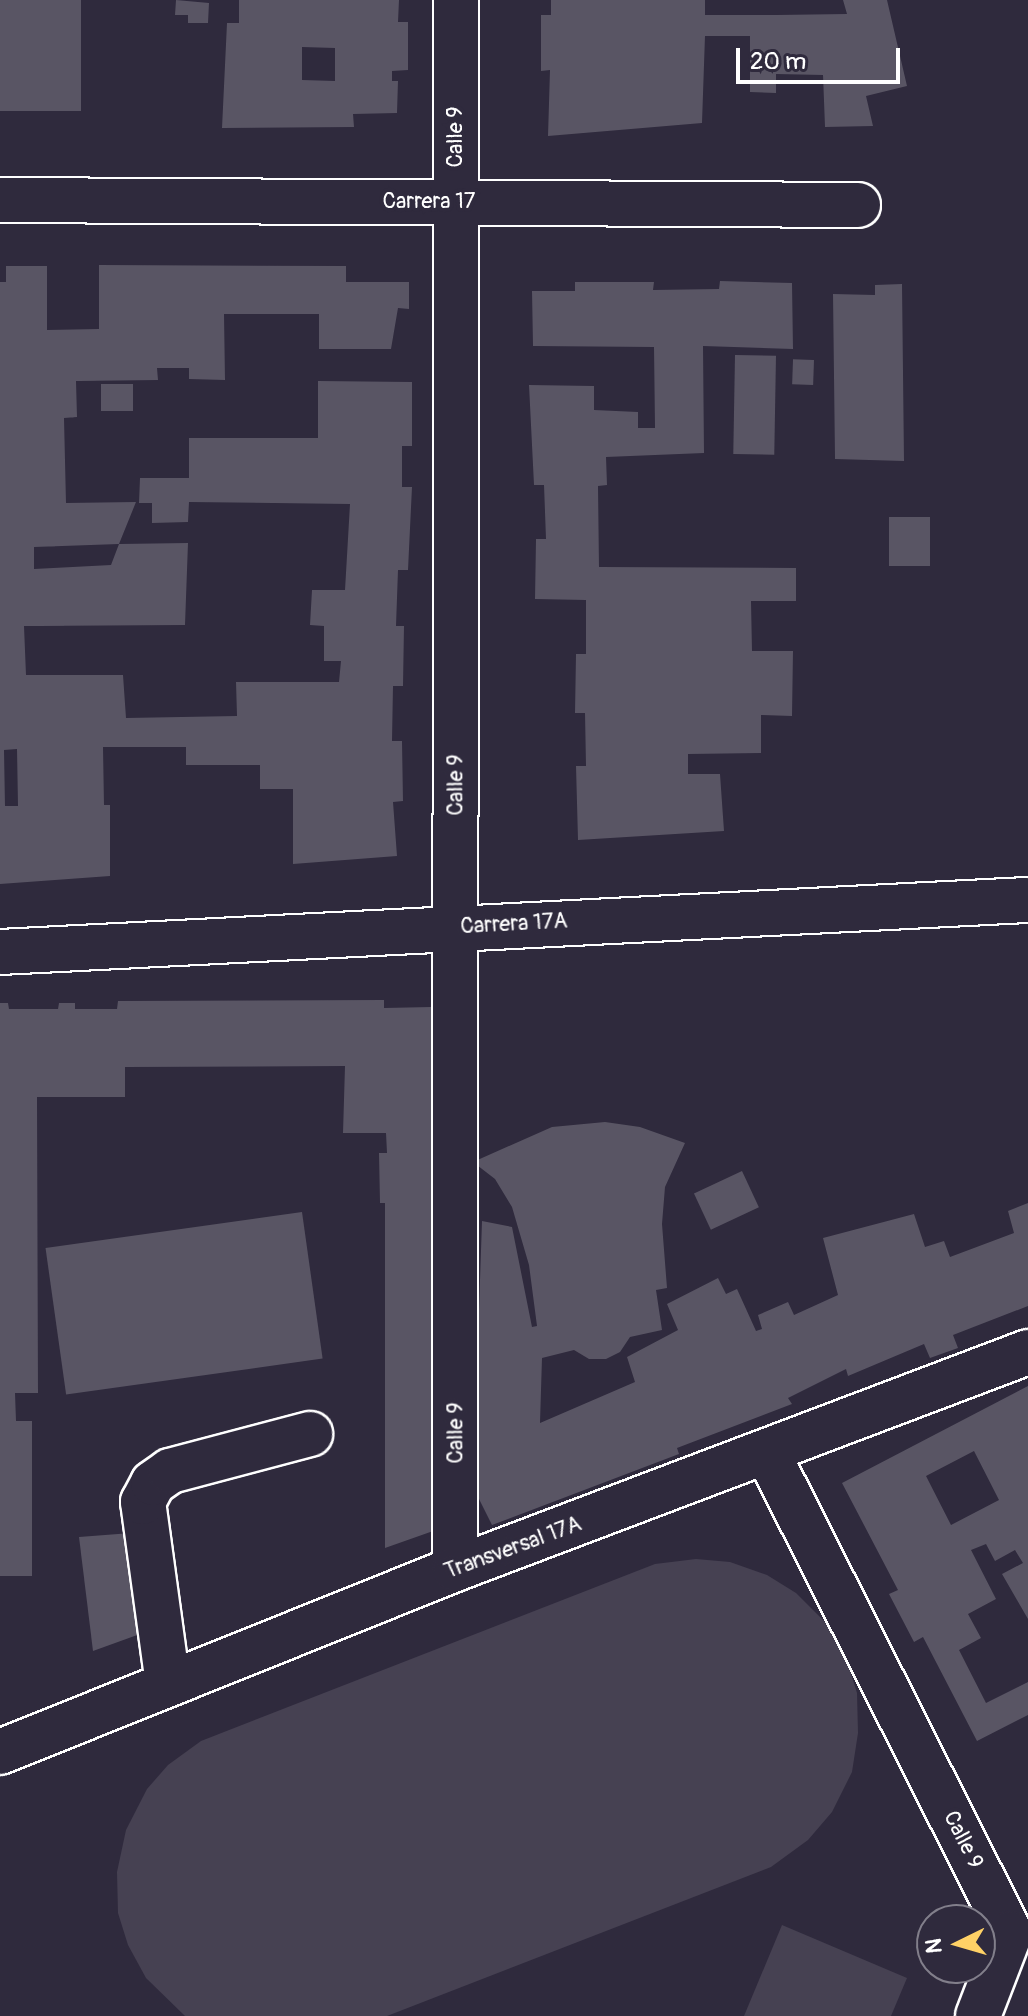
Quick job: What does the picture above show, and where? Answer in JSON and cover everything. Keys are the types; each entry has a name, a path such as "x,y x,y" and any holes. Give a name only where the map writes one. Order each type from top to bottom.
{"street":[{"name":"Calle 9","path":"455,1569 456,0"},
{"name":"Carrera 17","path":"0,200 858,205"},
{"name":"Carrera 17A","path":"0,952 1028,900"},
{"name":"Transversal 17A","path":"0,1752 455,1569 768,1454 1028,1352"},
{"path":"168,1684 143,1502 153,1483 170,1471 310,1434"},
{"name":"Calle 9","path":"768,1454 1010,1933 978,2016"}],"shaded area":[{"path":"696,1559 730,1562 767,1575 796,1593 825,1622 846,1658 857,1693 858,1733 852,1772 832,1812 808,1840 771,1867 387,2016 185,2016 146,1978 128,1945 118,1913 117,1872 126,1830 147,1789 168,1765 201,1741 655,1564"},
{"path":"782,1925 907,1978 891,2016 744,2016"}],"building":[{"path":"0,0 81,0 81,111 0,111"},
{"path":"176,0 209,3 208,23 188,23 188,15 175,15"},
{"path":"239,0 399,0 398,22 408,22 408,70 392,71 392,81 398,81 397,113 353,114 354,127 222,128 227,23 239,23","holes":["302,47 335,48 335,81 302,80"]},
{"path":"551,0 705,0 705,15 776,15 847,14 843,0 887,0 907,86 866,96 873,126 825,127 823,75 776,74 776,93 750,92 750,36 705,36 702,123 548,136 550,70 541,71 541,15 551,15"},
{"path":"99,265 346,266 346,282 409,282 409,309 398,308 391,349 319,349 319,314 224,314 225,380 189,379 189,368 157,368 158,380 76,381 77,417 64,418 66,503 136,502 119,544 188,543 185,625 24,626 26,675 123,675 126,718 237,716 236,682 339,682 341,661 324,661 324,626 310,625 312,590 345,590 350,504 189,502 188,522 152,523 152,503 139,503 140,478 189,478 189,438 318,438 318,381 412,382 412,446 402,446 402,487 412,487 408,570 398,570 396,626 404,626 403,686 393,686 392,741 402,741 403,801 393,802 397,856 293,864 293,789 260,789 260,765 186,765 186,747 103,747 104,805 110,805 110,876 0,884 0,282 6,282 6,266 47,266 47,330 99,329","holes":["119,544 111,565 34,569 34,547","17,749 18,806 5,806 4,750"]},
{"path":"720,281 792,283 793,349 703,346 704,453 606,457 607,485 598,486 599,567 796,568 796,601 751,601 752,651 793,651 792,716 761,715 761,753 688,754 688,774 720,774 724,831 578,840 576,766 586,766 585,713 575,713 576,654 586,654 586,600 535,599 536,539 546,539 544,485 534,485 529,385 594,386 594,410 638,412 638,428 655,428 654,347 533,346 532,291 575,291 575,282 654,282 653,290 719,289"},
{"path":"902,284 904,461 835,459 833,294 875,295 875,285"},
{"path":"735,355 776,356 774,455 733,454"},
{"path":"793,359 814,360 813,385 792,384"},
{"path":"101,384 133,384 133,411 101,411"},
{"path":"889,517 930,517 930,566 889,566"},
{"path":"384,1000 384,1008 431,1007 436,1530 385,1548 385,1203 380,1203 379,1153 387,1153 386,1133 343,1133 345,1066 125,1067 125,1097 37,1097 38,1393 15,1393 16,1421 32,1421 32,1576 0,1576 0,1003 8,1003 9,1009 58,1009 59,1003 75,1003 75,1009 117,1009 118,1001"},
{"path":"605,1122 640,1127 685,1143 665,1187 662,1224 667,1288 656,1290 662,1330 630,1337 620,1352 606,1359 589,1359 574,1350 542,1358 540,1423 635,1382 627,1357 678,1330 667,1304 718,1278 726,1294 737,1289 756,1331 762,1329 758,1315 788,1302 794,1315 838,1295 823,1238 914,1214 925,1247 944,1241 950,1257 1014,1233 1008,1211 1028,1203 1028,1306 953,1335 958,1348 930,1358 924,1344 848,1376 846,1369 788,1398 792,1404 677,1448 679,1454 492,1525 473,1487 482,1221 512,1227 532,1327 537,1326 529,1265 512,1207 495,1179 473,1162 552,1127"},
{"path":"742,1171 759,1207 711,1230 694,1193"},
{"path":"302,1212 323,1359 66,1395 46,1248"},
{"path":"1028,1386 1028,1619 1002,1574 1023,1563 1015,1550 995,1561 986,1544 971,1550 996,1599 968,1614 981,1638 959,1650 986,1703 1028,1682 1028,1715 977,1741 923,1637 914,1642 889,1594 898,1590 842,1483","holes":["974,1451 999,1500 951,1525 926,1476"]},
{"path":"131,1533 140,1634 93,1651 79,1537"}]}
